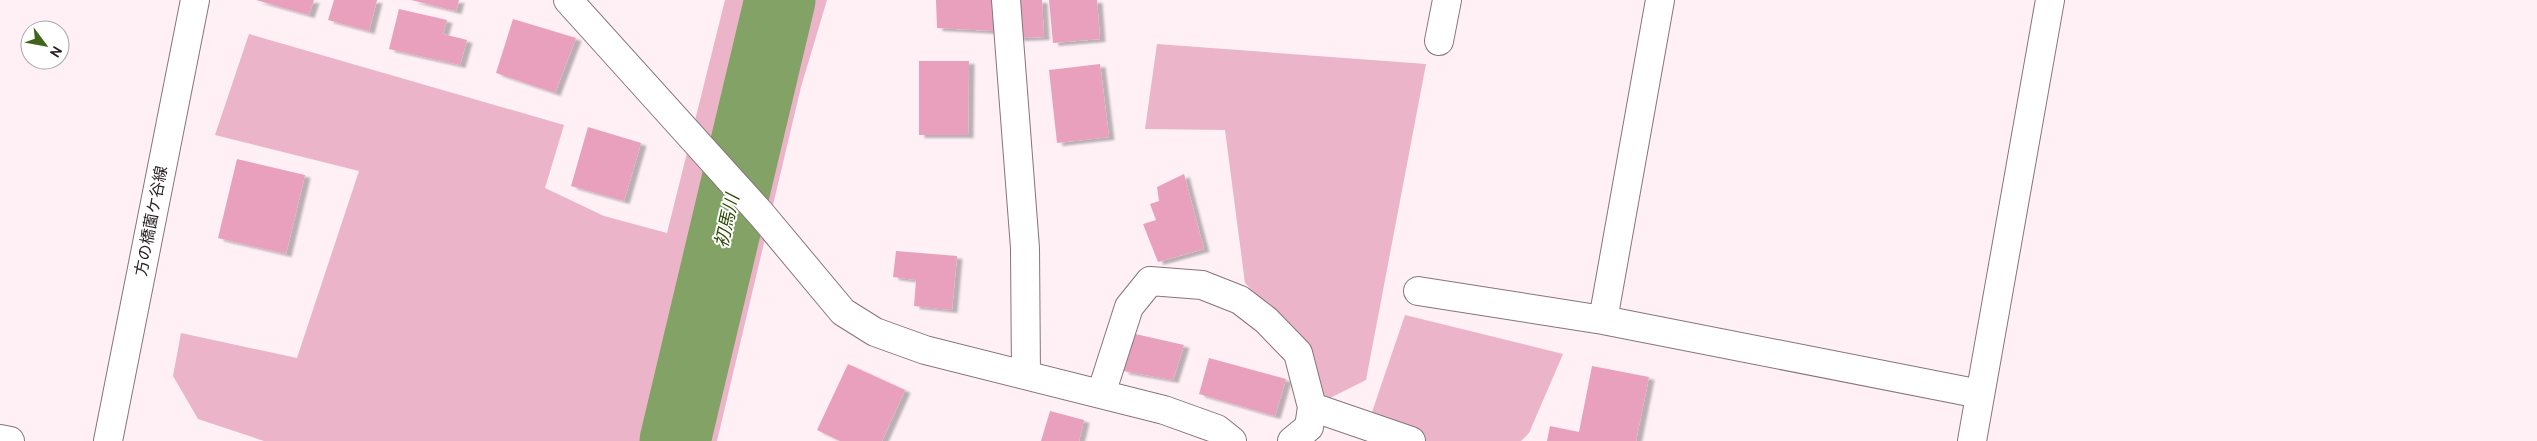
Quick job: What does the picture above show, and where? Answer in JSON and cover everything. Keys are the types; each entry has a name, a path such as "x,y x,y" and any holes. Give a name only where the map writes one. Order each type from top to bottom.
{"street":[{"name":"方の橋薗ケ谷線","path":"108,441 195,0"},
{"path":"568,0 705,155 762,216 843,312 875,332 925,350 1164,410 1217,429 1232,441"},
{"path":"1006,0 1025,248 1026,375"},
{"path":"1439,41 1447,0"},
{"path":"1603,320 1660,0"},
{"path":"1972,441 2050,0"},
{"path":"1101,394 1128,307 1150,281 1162,280 1202,285 1240,300 1266,320 1298,353 1312,408 1309,427 1292,441"},
{"path":"1418,291 1603,320 1980,394"},
{"path":"1312,408 1411,441"},
{"path":"0,439 10,441"}],"shaded area":[{"path":"725,0 827,0 801,87 717,441 264,441 198,419 173,376 181,333 297,358 359,171 215,135 249,34 564,125 545,188 604,216 667,233"},
{"path":"1157,44 1426,64 1366,380 1312,407 1312,351 1245,283 1225,130 1145,129"},
{"path":"1405,315 1563,354 1529,433 1521,441 1421,441 1370,418"}],"building":[{"path":"256,0 314,0 309,15"},
{"path":"334,0 377,0 369,31 328,20"},
{"path":"411,0 459,0 456,11"},
{"path":"936,0 994,0 994,31 937,28"},
{"path":"1016,0 1042,0 1044,37 1018,38"},
{"path":"1049,0 1097,0 1100,39 1053,43"},
{"path":"399,9 447,20 443,34 467,40 460,65 389,49"},
{"path":"513,19 576,38 555,93 496,73"},
{"path":"919,61 969,61 968,135 919,135"},
{"path":"1100,64 1109,137 1057,143 1049,70"},
{"path":"588,127 641,143 624,201 571,186"},
{"path":"237,159 305,175 286,254 218,238"},
{"path":"1184,174 1204,249 1158,262 1143,224 1156,220 1150,204 1159,201 1157,187"},
{"path":"896,251 957,256 952,310 914,306 916,280 893,277"},
{"path":"1131,333 1184,345 1173,380 1123,371"},
{"path":"1209,358 1286,379 1275,416 1199,394"},
{"path":"848,364 905,390 882,441 840,441 817,430"},
{"path":"1592,366 1649,377 1636,441 1547,441 1550,426 1579,432"},
{"path":"1050,411 1084,420 1079,441 1041,441"}],"waterway":[{"name":"初馬川","path":"675,441 780,0"}]}
